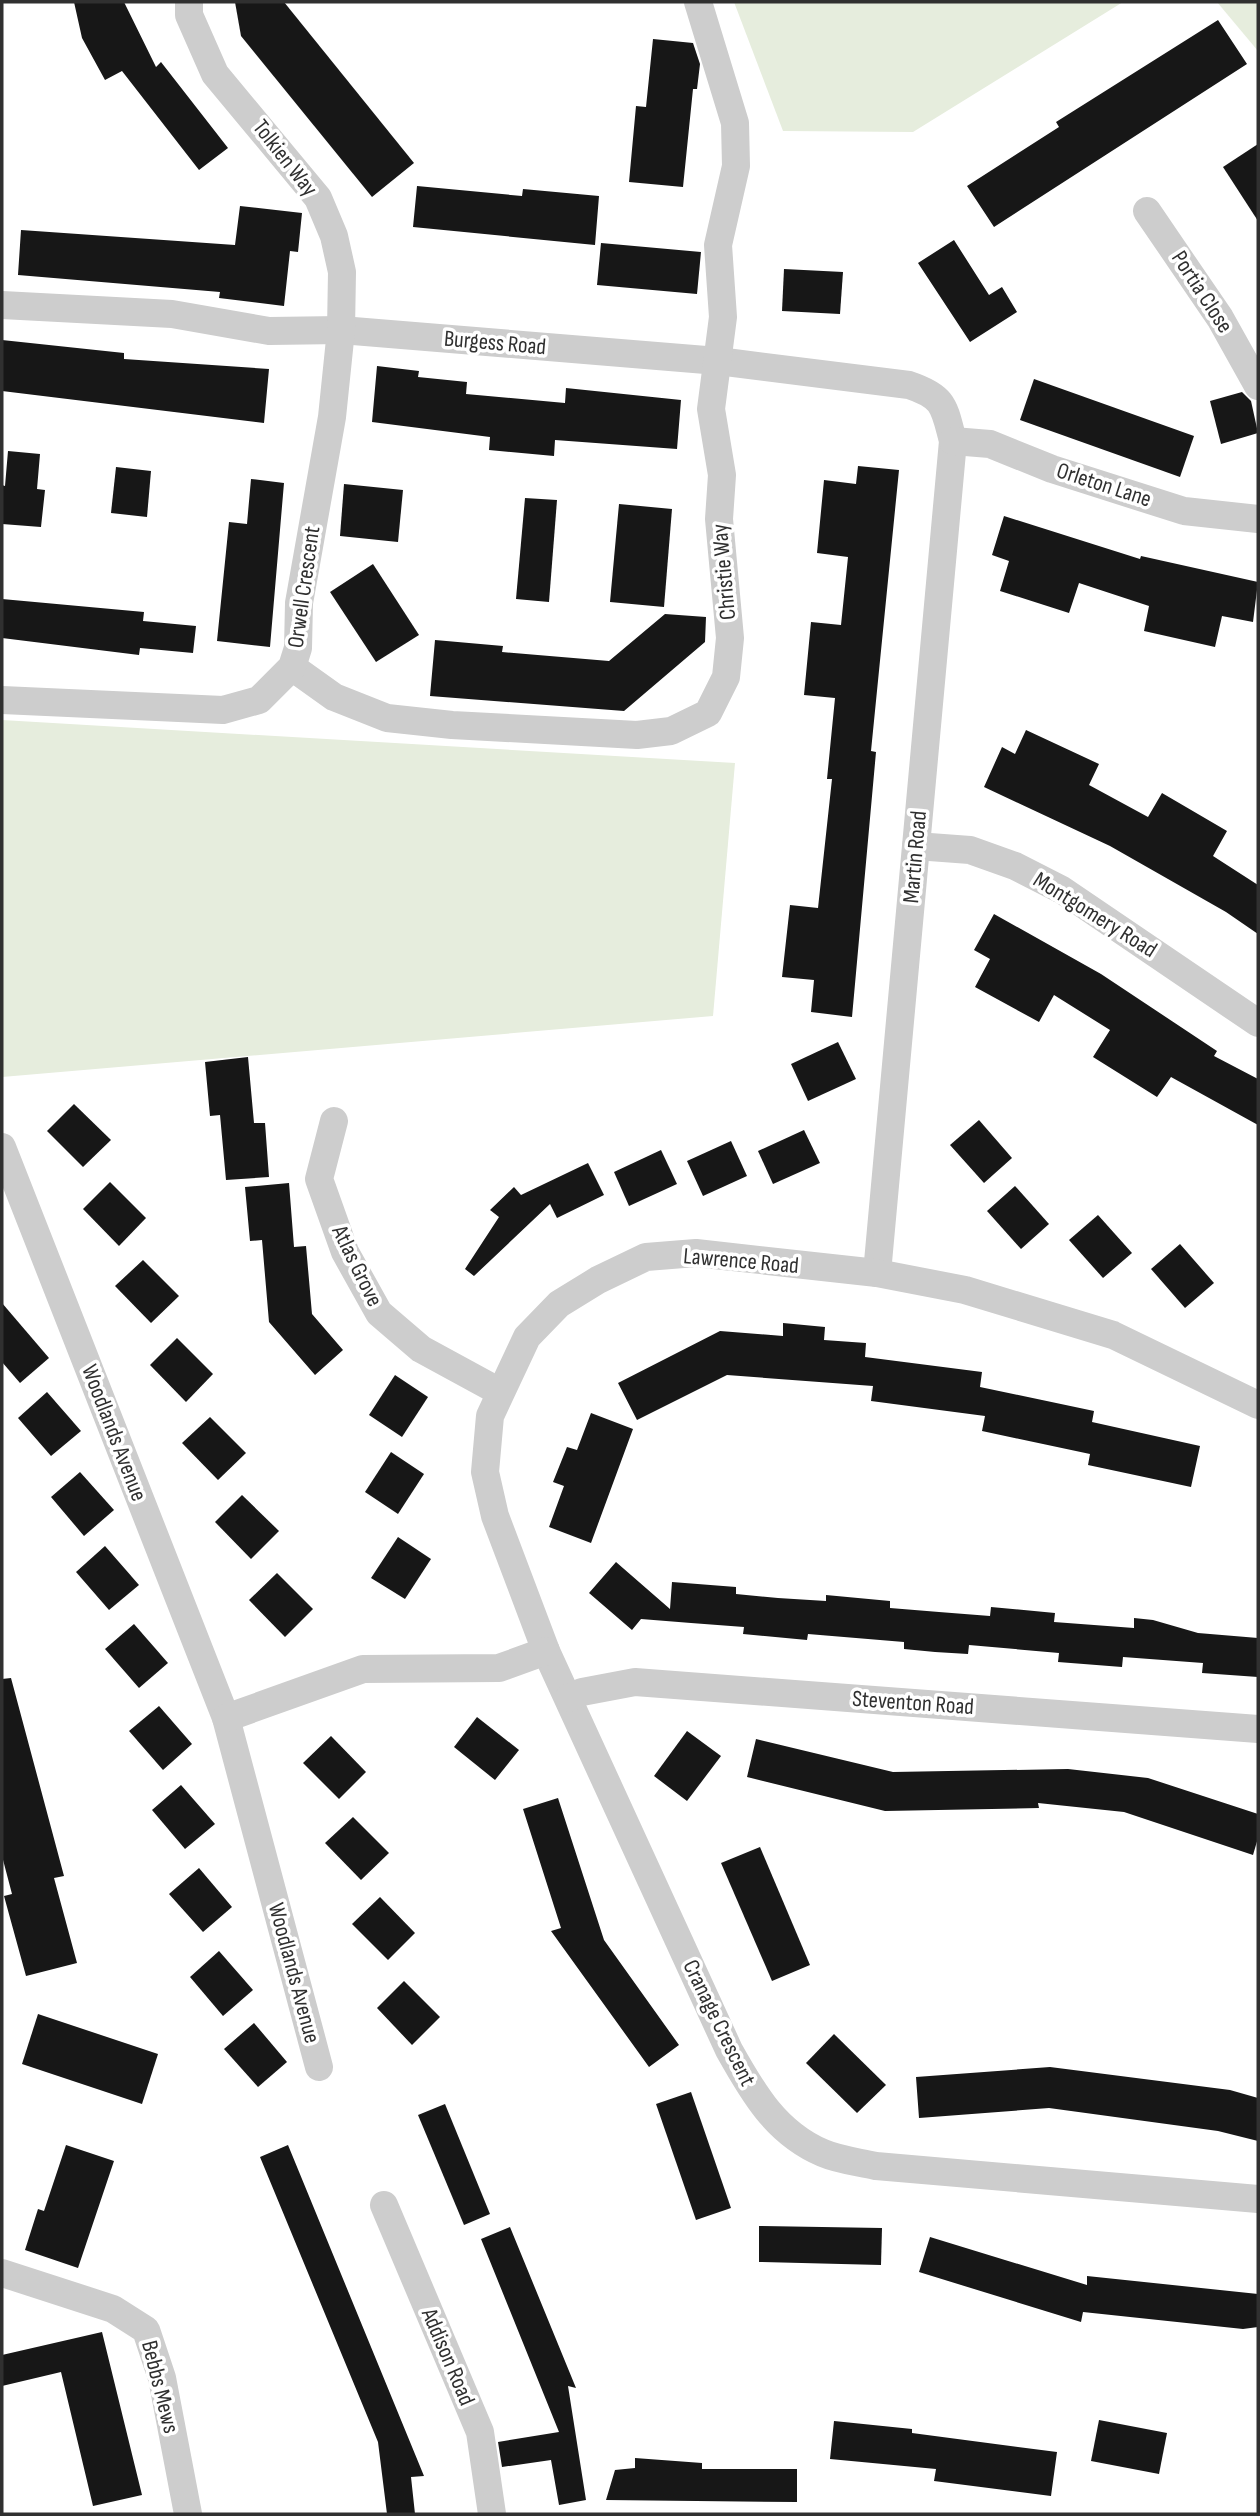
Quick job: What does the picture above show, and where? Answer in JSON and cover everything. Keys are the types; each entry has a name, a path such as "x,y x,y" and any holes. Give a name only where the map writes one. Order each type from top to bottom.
{"street":[{"name":"Tolkien Way","path":"188,2 189,15 215,74 318,198 334,236 342,272 341,330"},
{"name":"Christie Way","path":"292,667 334,697 387,718 439,724 637,735 671,731 708,713 726,677 730,638 719,519 722,475 711,409 723,317 718,245 736,166 735,123 698,2"},
{"name":"Portia Close","path":"1147,211 1257,377"},
{"name":"Burgess Road","path":"2,305 172,314 269,331 341,330 718,361 909,385 932,393 945,410 953,441"},
{"name":"Orwell Crescent","path":"2,700 223,710 259,700 292,667 298,648 299,603 332,417 341,330"},
{"name":"Orleton Lane","path":"953,441 990,444 1052,469 1184,511 1258,519"},
{"name":"Martin Road","path":"877,1273 953,441"},
{"name":"Montgomery Road","path":"916,846 970,850 1015,866 1062,890 1258,1023"},
{"name":"Atlas Grove","path":"334,1121 319,1179 345,1252 379,1313 421,1349 500,1392"},
{"name":"Woodlands Avenue","path":"2,1147 226,1718 319,2067"},
{"name":"Lawrence Road","path":"569,1698 546,1651 495,1516 485,1472 490,1416 527,1337 559,1304 598,1280 646,1257 696,1253 877,1273 965,1290 1113,1335 1258,1405"},
{"path":"226,1718 363,1669 499,1668 546,1651"},
{"name":"Steventon Road","path":"569,1698 582,1692 635,1682 1258,1729"},
{"name":"Cranage Crescent","path":"569,1698 729,2050 756,2099 788,2134 824,2154 876,2166 1258,2199"},
{"name":"Addison Road","path":"384,2206 480,2432 492,2514"},
{"name":"Bebbs Mews","path":"2,2273 113,2309 146,2330 162,2378 188,2514"}],"green space":[{"path":"734,2 1123,2 913,132 783,131"},
{"path":"1217,2 1258,2 1258,51"},
{"path":"2,720 735,763 713,1016 2,1077"}],"building":[{"path":"74,2 124,2 156,67 161,62 228,148 199,170 122,71 105,80 82,38"},
{"path":"235,2 284,2 414,163 372,197 241,36"},
{"path":"1218,20 1247,64 994,227 967,186 1059,127 1056,122"},
{"path":"653,39 693,43 700,64 697,89 693,89 683,187 629,182 636,106 646,107"},
{"path":"1258,144 1258,221 1223,167"},
{"path":"417,186 522,196 523,189 599,196 595,245 413,227"},
{"path":"240,206 302,213 298,252 290,251 284,306 219,298 220,292 18,275 21,230 235,245"},
{"path":"954,240 989,295 1002,287 1017,312 970,342 918,263"},
{"path":"601,243 701,252 697,294 597,285"},
{"path":"784,269 843,272 840,314 782,311"},
{"path":"2,340 124,353 124,359 269,369 264,423 2,391"},
{"path":"377,366 419,371 418,377 467,382 466,394 565,403 566,388 681,400 677,449 555,440 554,456 489,450 490,437 372,422"},
{"path":"1034,379 1194,436 1180,477 1020,420"},
{"path":"1242,392 1251,401 1258,433 1221,444 1210,401"},
{"path":"8,451 40,454 37,489 45,490 41,527 2,524 2,485 5,486"},
{"path":"858,466 899,470 871,751 876,752 852,1017 811,1012 814,980 782,977 790,905 818,908 832,779 827,779 835,698 804,695 811,622 841,625 848,557 817,553 824,480 856,484"},
{"path":"116,467 151,471 147,517 111,513"},
{"path":"251,479 284,483 270,647 217,641 229,522 247,524"},
{"path":"344,484 403,490 398,542 340,536"},
{"path":"525,498 557,500 549,602 516,599"},
{"path":"619,504 672,509 664,607 610,602"},
{"path":"1004,516 1140,559 1141,556 1258,582 1253,622 1222,616 1215,647 1144,631 1149,606 1079,583 1069,613 1000,591 1009,561 992,555"},
{"path":"373,564 419,635 376,662 330,592"},
{"path":"2,599 144,612 143,621 196,626 193,653 140,648 139,655 2,638"},
{"path":"665,614 706,617 705,642 624,711 430,696 435,640 503,646 502,652 609,661"},
{"path":"1026,730 1099,764 1089,785 1148,817 1162,793 1227,831 1213,856 1258,885 1258,934 1226,912 1110,846 984,787 1002,747 1015,754"},
{"path":"994,914 1101,974 1217,1051 1214,1056 1258,1079 1258,1125 1171,1077 1157,1097 1093,1057 1110,1030 1054,995 1039,1022 975,987 990,959 974,950"},
{"path":"838,1042 856,1079 808,1101 791,1064"},
{"path":"248,1057 254,1123 265,1123 269,1177 226,1180 220,1115 210,1116 205,1062"},
{"path":"74,1104 111,1140 83,1167 47,1131"},
{"path":"979,1120 1012,1158 984,1183 950,1145"},
{"path":"804,1130 820,1163 773,1184 758,1151"},
{"path":"731,1141 747,1176 703,1196 687,1161"},
{"path":"661,1150 677,1184 629,1206 614,1172"},
{"path":"588,1163 604,1195 557,1218 550,1204 474,1276 465,1269 499,1217 490,1210 514,1187 521,1195"},
{"path":"110,1182 146,1218 119,1246 83,1209"},
{"path":"289,1183 294,1247 306,1246 312,1314 343,1350 315,1375 269,1322 262,1240 250,1241 245,1187"},
{"path":"1015,1186 1049,1224 1021,1249 987,1211"},
{"path":"1098,1215 1132,1253 1103,1278 1069,1240"},
{"path":"1180,1244 1214,1283 1185,1308 1151,1269"},
{"path":"143,1260 179,1296 151,1323 115,1286"},
{"path":"2,1303 49,1358 20,1383 2,1362"},
{"path":"783,1323 825,1327 824,1340 866,1343 865,1357 982,1372 980,1387 1094,1411 1092,1422 1200,1446 1191,1487 1088,1465 1090,1454 982,1431 985,1416 871,1401 873,1386 727,1375 637,1420 618,1383 720,1331 783,1336"},
{"path":"177,1338 213,1374 186,1402 150,1365"},
{"path":"395,1375 428,1397 402,1437 369,1415"},
{"path":"47,1392 81,1431 51,1456 18,1418"},
{"path":"591,1413 633,1429 591,1543 549,1527 564,1486 553,1482 567,1447 577,1450"},
{"path":"210,1417 246,1453 218,1480 182,1443"},
{"path":"391,1452 424,1474 398,1514 365,1492"},
{"path":"80,1472 114,1510 84,1536 51,1497"},
{"path":"242,1495 279,1531 251,1559 215,1522"},
{"path":"398,1537 431,1559 405,1599 371,1578"},
{"path":"105,1546 139,1585 109,1610 76,1572"},
{"path":"616,1562 670,1609 672,1582 736,1587 736,1594 778,1598 826,1601 826,1595 890,1601 890,1608 939,1612 990,1616 991,1607 1055,1613 1054,1622 1134,1628 1134,1618 1153,1620 1198,1633 1258,1638 1258,1677 1202,1673 1203,1663 1123,1657 1122,1667 1058,1662 1059,1653 969,1645 968,1654 935,1652 904,1649 904,1642 808,1634 807,1640 743,1634 744,1627 641,1619 632,1630 589,1593"},
{"path":"277,1573 313,1609 285,1637 249,1600"},
{"path":"134,1624 168,1663 139,1688 105,1649"},
{"path":"11,1678 64,1876 54,1878 77,1963 26,1976 4,1896 12,1894 2,1856 2,1679"},
{"path":"159,1706 192,1744 163,1770 129,1731"},
{"path":"477,1717 519,1750 495,1780 454,1747"},
{"path":"687,1731 721,1756 687,1801 654,1776"},
{"path":"331,1736 366,1772 339,1799 303,1763"},
{"path":"756,1739 893,1772 1068,1769 1148,1778 1258,1814 1258,1838 1253,1855 1124,1812 1038,1803 1039,1808 885,1811 747,1777"},
{"path":"181,1785 215,1824 185,1849 152,1810"},
{"path":"558,1798 604,1940 679,2045 649,2067 551,1931 561,1928 523,1809"},
{"path":"353,1817 389,1853 361,1880 325,1843"},
{"path":"760,1847 810,1965 772,1981 721,1863"},
{"path":"199,1868 232,1907 203,1932 169,1894"},
{"path":"380,1897 415,1933 388,1960 352,1924"},
{"path":"219,1951 253,1990 223,2016 190,1977"},
{"path":"404,1981 440,2017 412,2045 377,2008"},
{"path":"38,2014 158,2054 142,2104 22,2064"},
{"path":"254,2023 287,2062 258,2087 224,2049"},
{"path":"834,2034 886,2085 857,2113 806,2063"},
{"path":"1050,2067 1230,2090 1258,2098 1258,2141 1218,2131 1049,2108 919,2118 916,2077"},
{"path":"691,2092 731,2208 696,2220 656,2104"},
{"path":"445,2104 490,2214 464,2225 418,2115"},
{"path":"66,2145 114,2161 78,2268 25,2250 38,2209 44,2211"},
{"path":"288,2145 424,2476 411,2477 415,2514 387,2514 378,2442 260,2157"},
{"path":"759,2226 882,2228 881,2265 759,2262"},
{"path":"510,2227 576,2388 568,2386 586,2500 559,2505 551,2460 502,2467 498,2442 559,2432 481,2239"},
{"path":"930,2237 1087,2285 1087,2276 1258,2294 1258,2327 1243,2329 1083,2312 1081,2322 919,2272"},
{"path":"102,2332 142,2495 93,2506 61,2372 2,2386 2,2355"},
{"path":"1099,2420 1167,2433 1159,2474 1091,2461"},
{"path":"834,2421 912,2429 912,2433 1057,2452 1051,2496 934,2481 936,2469 830,2459"},
{"path":"635,2458 702,2463 702,2469 797,2469 797,2502 606,2500 615,2470 635,2468"}]}
